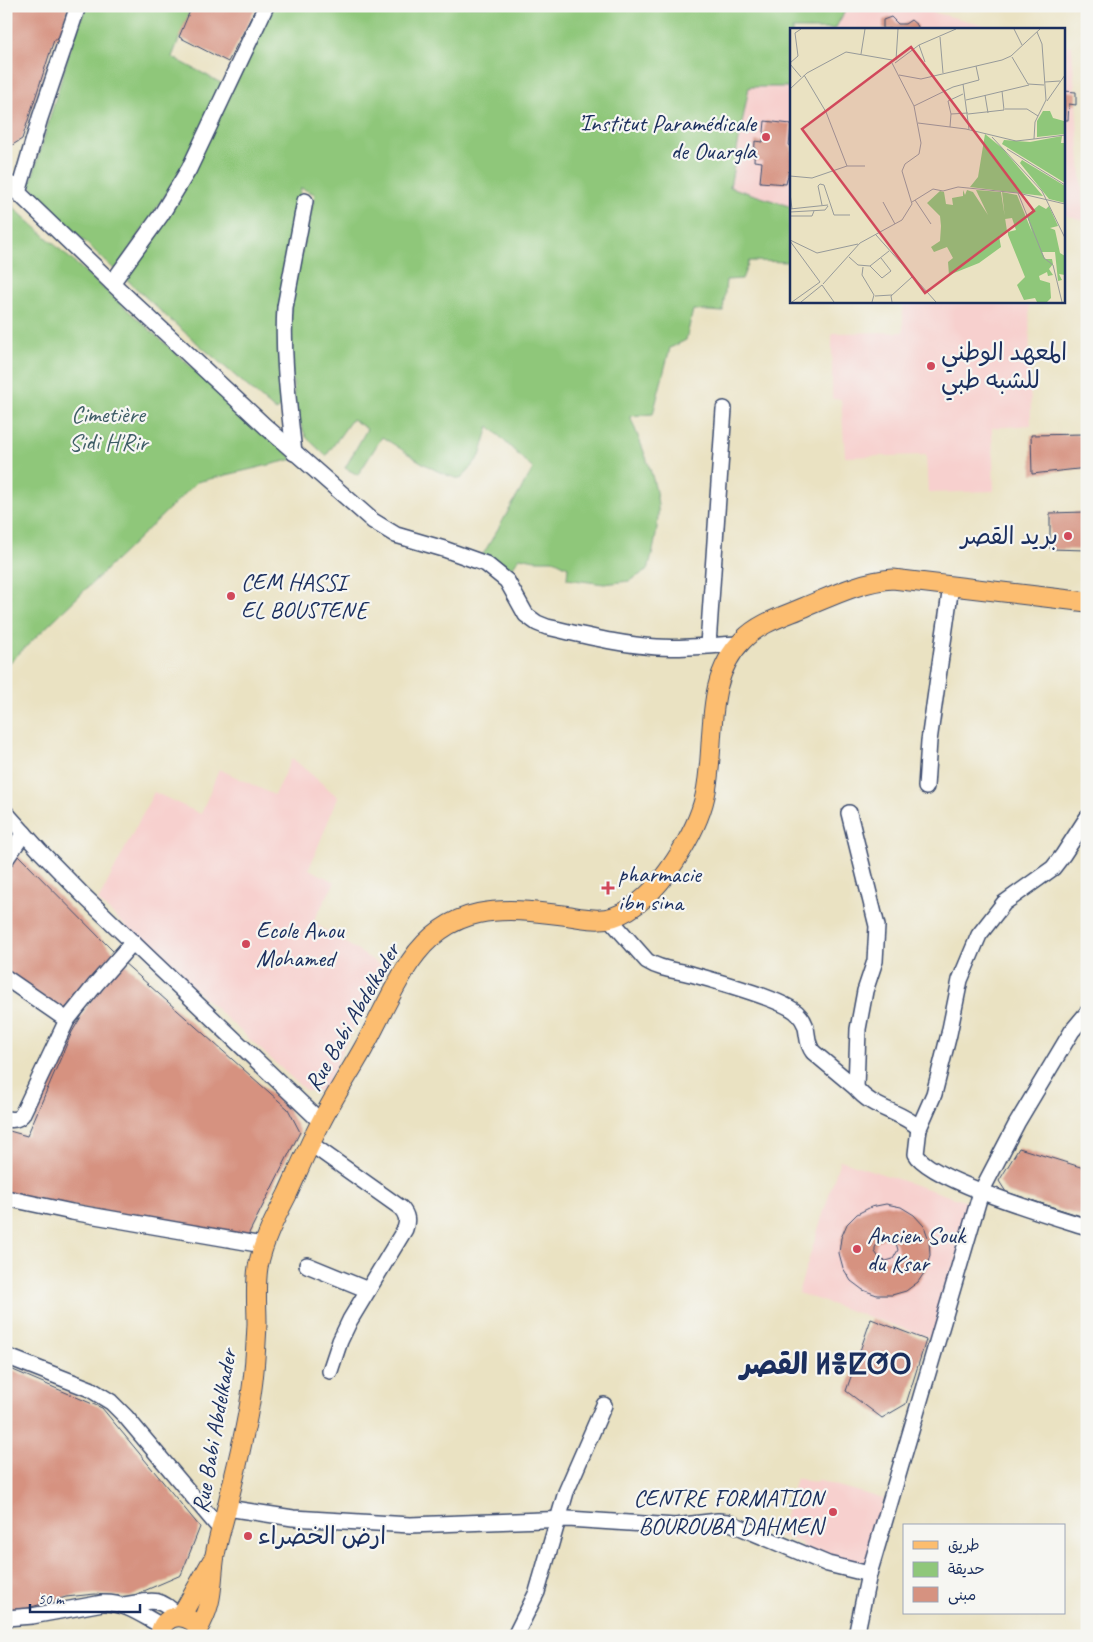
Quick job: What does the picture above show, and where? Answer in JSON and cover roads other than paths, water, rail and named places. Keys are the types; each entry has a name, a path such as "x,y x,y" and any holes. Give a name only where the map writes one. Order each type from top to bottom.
{"main road":[{"name":"Rue Babi Abdelkader","path":"215,1556 252,1393 257,1324 256,1292 263,1245 321,1122 365,1046 410,962 429,939 460,919 481,912 505,910 596,919 609,918 634,906 651,892 675,861 695,825 705,796 716,693 728,658 752,632 768,623 858,586 880,580 893,579 1087,602"},
{"path":"179,1616 215,1556"},
{"path":"197,1633 210,1604 215,1556"},
{"path":"160,1632 172,1618 179,1616 191,1621 197,1633"}],"street":[{"path":"18,193 40,118 78,6"},
{"path":"112,283 161,215 189,170 266,6"},
{"path":"6,181 294,453 386,530 410,540 470,557 493,568 507,580 526,615 537,623 620,643 658,647 682,648 739,644"},
{"path":"294,453 284,323 285,307 305,200"},
{"path":"708,645 724,409"},
{"path":"926,788 929,741 951,586"},
{"path":"6,813 83,895 321,1122"},
{"path":"849,813 877,926 875,961 865,991 858,1029 856,1088"},
{"path":"1087,818 1053,868 1004,904 979,935 960,980 934,1094 919,1128 916,1154 925,1165 981,1192 1087,1227"},
{"path":"6,859 24,833"},
{"path":"609,918 647,961 654,966 690,974 779,1002 797,1012 806,1023 809,1047 813,1052 871,1102 919,1128"},
{"path":"6,1119 18,1119 22,1115 67,1020 133,942"},
{"path":"6,978 67,1020"},
{"path":"856,1636 869,1574 981,1192 1016,1123 1072,1031 1087,1013"},
{"path":"311,1144 401,1208 406,1213 407,1218 405,1229 343,1334 330,1371"},
{"path":"6,1198 72,1212 263,1245"},
{"path":"307,1265 368,1290"},
{"path":"6,1356 90,1389 111,1402 126,1417 221,1530"},
{"path":"515,1636 537,1592 566,1492 604,1405"},
{"path":"227,1508 293,1518 410,1525 557,1519 675,1526 718,1521 728,1522 828,1564 869,1574"},
{"path":"6,1618 32,1616 103,1603 124,1605 158,1601 169,1606 179,1616"},
{"path":"124,1605 160,1632"}],"place":[{"name":"’Institut Paramédicale de Ouargla","path":"766,137"},
{"name":"المعهد الوطني للشبه طبي","path":"931,366"},
{"name":"بريد القصر","path":"1068,536"},
{"name":"CEM HASSI EL BOUSTENE","path":"231,596"},
{"name":"pharmacie ibn sina","path":"608,888"},
{"name":"Ecole Anou Mohamed","path":"246,944"},
{"name":"Ancien Souk du Ksar","path":"857,1249"},
{"name":"CENTRE FORMATION BOUROUBA DAHMEN","path":"833,1512"},
{"name":"ارض الخضراء","path":"248,1536"}],"district":[{"name":"القصر ⵍⴻⵇⵚⵔ","path":"826,1364"}],"park label":[{"name":"Cimetière Sidi H'Rir","path":"108,428"}]}
